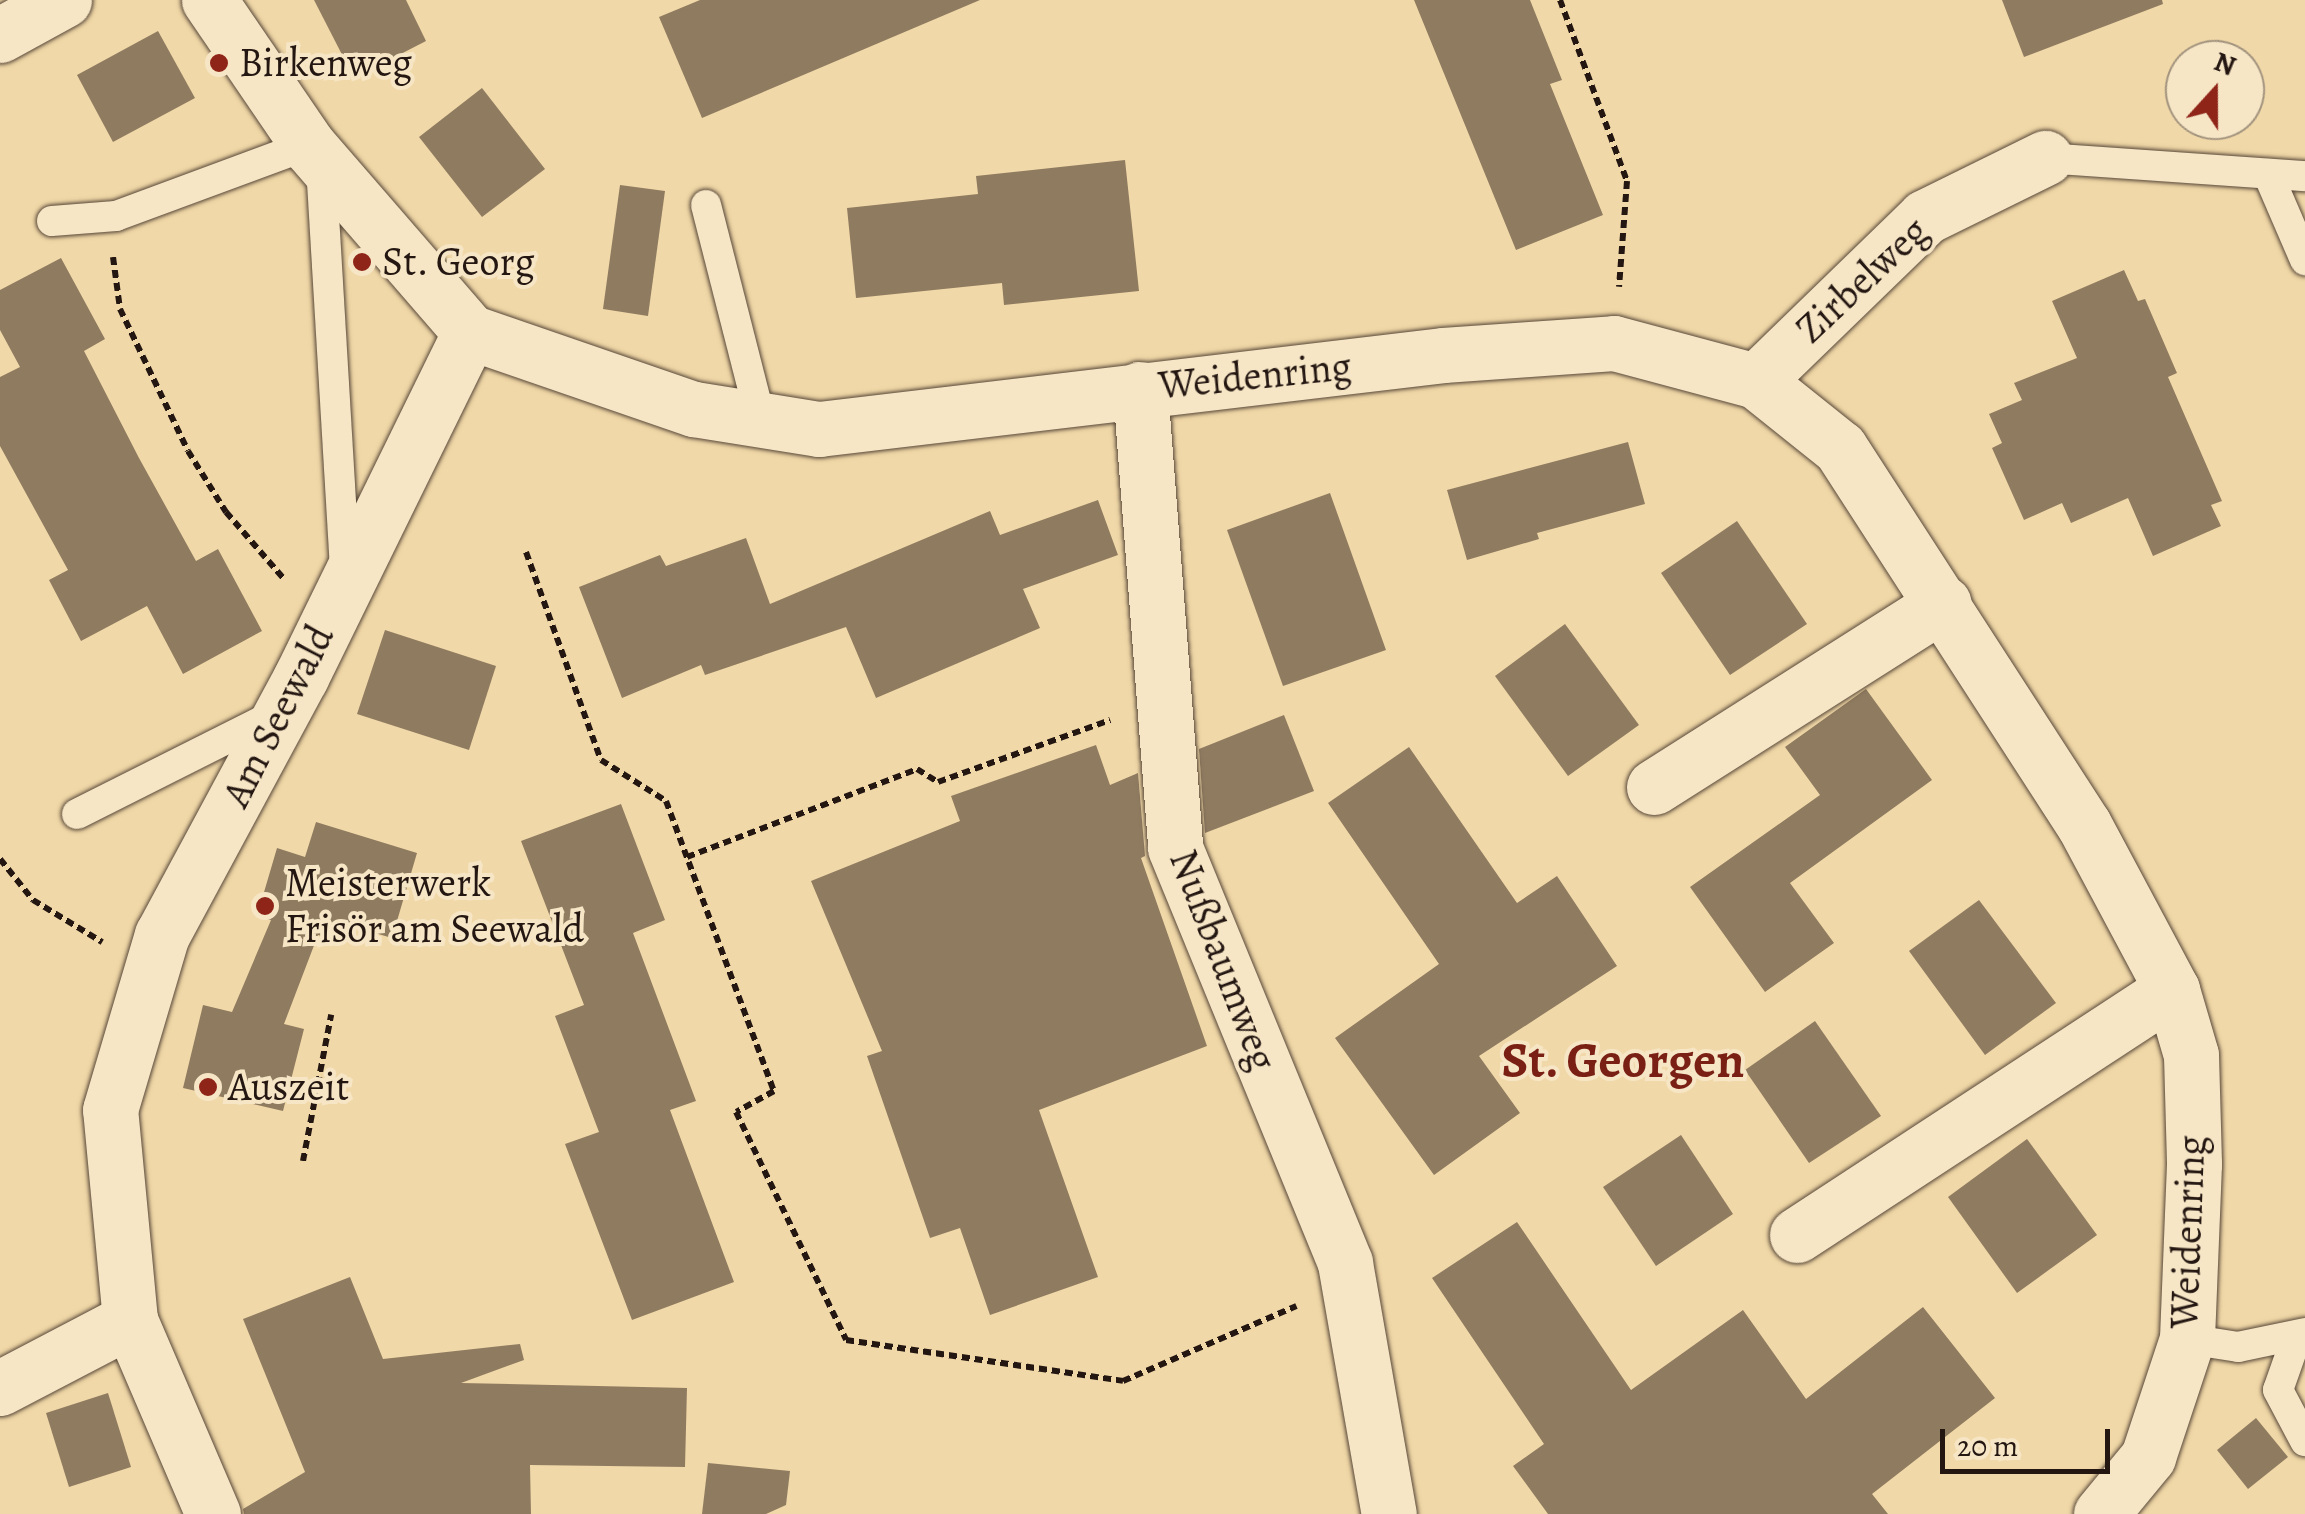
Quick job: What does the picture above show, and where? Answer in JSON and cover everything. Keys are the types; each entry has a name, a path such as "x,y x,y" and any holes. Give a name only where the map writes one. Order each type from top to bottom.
{"street":[{"path":"0,35 64,0"},
{"path":"209,0 314,154 470,332"},
{"name":"Zirbelweg","path":"1756,381 1925,217 2045,158"},
{"name":"Weidenring","path":"470,332 694,410 819,429 1442,355 1614,344 1756,381 1840,448 1944,603 2084,825 2172,990 2190,1055 2194,1164 2187,1338 2148,1456 2100,1514"},
{"name":"Am Seewald","path":"213,1514 130,1320 110,1110 162,935 283,710 470,332"},
{"name":"Nußbaumweg","path":"1140,388 1174,848 1345,1263 1389,1514"},
{"path":"1654,787 1944,603"},
{"path":"1797,1234 2172,990"},
{"path":"0,1388 130,1320"}],"lane":[{"path":"52,220 116,216 314,154 342,592"},
{"name":"Zirbelweg","path":"2045,158 2305,176"},
{"path":"2268,174 2305,260"},
{"path":"706,205 761,420"},
{"path":"77,814 283,710"},
{"path":"2187,1338 2238,1347 2301,1335"},
{"path":"2301,1335 2278,1390 2305,1441"}],"path":[{"path":"1560,0 1627,181 1614,344"},
{"path":"116,216 113,259 120,309 188,450 260,556 286,582 342,592"},
{"path":"526,552 600,760 666,800 774,1091 736,1112 846,1340 1123,1381 1348,1284"},
{"path":"688,858 917,769 938,782 1164,701"},
{"path":"0,859 32,900 89,938 156,958"},
{"path":"303,1162 331,1015"}],"building":[{"path":"314,0 406,0 426,41 354,78"},
{"path":"700,0 980,0 702,118 659,17"},
{"path":"1414,0 1530,0 1562,80 1550,84 1603,215 1516,250"},
{"path":"2002,0 2162,0 2163,4 2024,57"},
{"path":"158,31 195,98 113,142 77,75"},
{"path":"482,88 545,169 482,217 419,137"},
{"path":"1125,160 1139,291 1004,305 1002,283 856,298 847,208 978,194 976,176"},
{"path":"620,185 665,191 648,316 603,309"},
{"path":"61,258 105,339 84,351 139,458 196,561 218,549 262,631 183,674 147,606 81,641 49,580 68,570 0,446 0,377 20,367 0,330 0,290"},
{"path":"2124,270 2138,301 2145,299 2177,373 2168,377 2222,501 2211,505 2221,526 2153,556 2128,498 2071,523 2062,503 2024,520 1992,448 2002,443 1989,414 2022,400 2014,383 2077,358 2052,301"},
{"path":"1628,442 1645,504 1537,533 1539,539 1467,560 1447,490"},
{"path":"1330,493 1386,650 1283,686 1227,530"},
{"path":"1098,500 1118,555 1023,589 1040,628 876,698 846,627 705,675 701,665 622,698 579,587 660,555 666,566 746,538 770,604 990,511 1000,535"},
{"path":"1737,521 1807,624 1730,675 1661,573"},
{"path":"1565,624 1639,725 1568,776 1495,676"},
{"path":"385,630 496,666 469,750 357,714"},
{"path":"1866,689 1932,780 1790,883 1834,943 1765,992 1690,887 1820,795 1785,747"},
{"path":"1284,715 1314,791 1205,833 1199,749"},
{"path":"1096,745 1110,785 1138,773 1145,856 1141,858 1207,1046 1039,1110 1098,1277 990,1315 960,1228 930,1238 867,1056 882,1051 811,881 960,821 951,796"},
{"path":"1409,747 1517,903 1557,876 1617,966 1479,1056 1520,1113 1434,1175 1335,1038 1439,964 1328,803"},
{"path":"621,804 665,920 633,933 696,1101 670,1110 734,1282 632,1320 565,1144 599,1132 555,1016 584,1005 521,841"},
{"path":"316,822 417,853 392,938 344,924 339,941 318,935 284,1024 304,1029 283,1111 183,1088 203,1005 232,1012 271,920 257,916 277,848 305,857"},
{"path":"1979,900 2056,1003 1985,1055 1909,951"},
{"path":"1815,1021 1881,1116 1809,1163 1745,1070"},
{"path":"1681,1135 1733,1214 1656,1266 1603,1187"},
{"path":"2027,1139 2097,1235 2017,1293 1948,1197"},
{"path":"1517,1222 1631,1390 1743,1310 1806,1399 1923,1307 1995,1398 1872,1494 1888,1514 1548,1514 1513,1466 1544,1444 1432,1278"},
{"path":"350,1277 383,1359 520,1344 524,1360 461,1383 687,1388 685,1467 530,1465 531,1514 244,1514 243,1509 305,1472 243,1319"},
{"path":"108,1393 131,1467 69,1487 46,1413"},
{"path":"2256,1418 2288,1457 2248,1489 2217,1450"},
{"path":"708,1463 790,1471 786,1505 766,1514 702,1514"}],"place":[{"name":"Birkenweg","path":"219,63"},
{"name":"St. Georg","path":"362,262"},
{"name":"Meisterwerk Frisör am Seewald","path":"265,906"},
{"name":"Auszeit","path":"208,1087"}],"district":[{"name":"St. Georgen","path":"1623,1061"}]}
